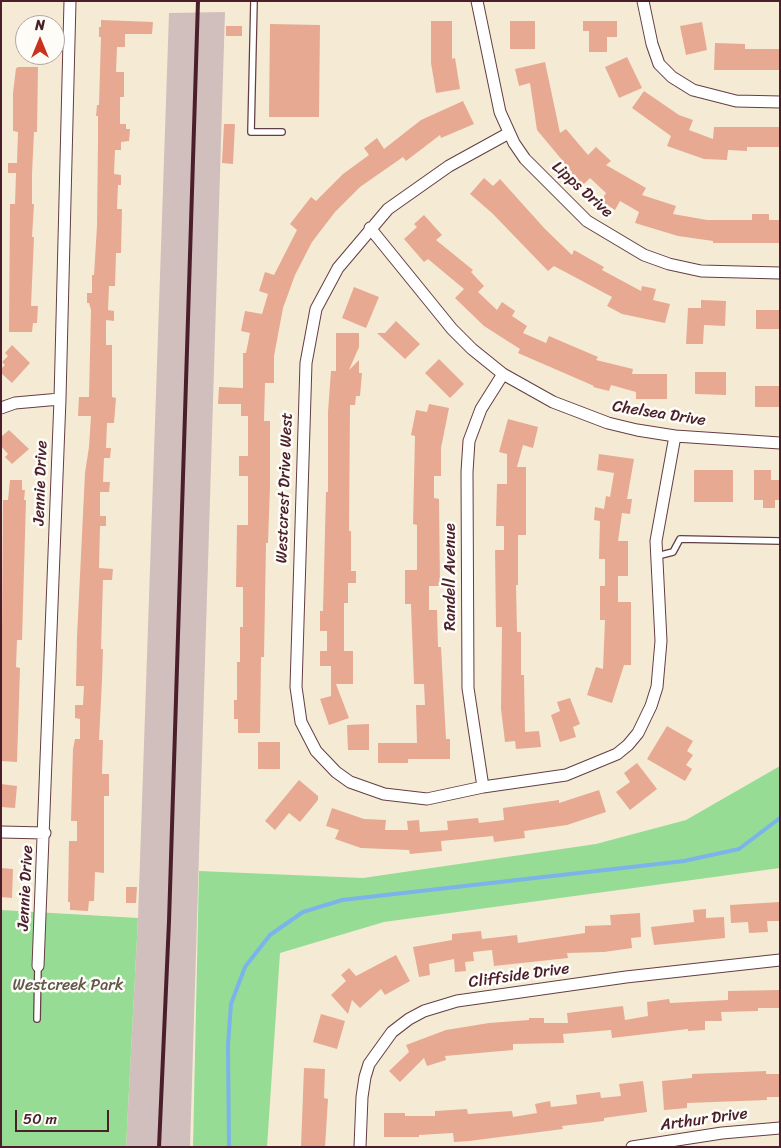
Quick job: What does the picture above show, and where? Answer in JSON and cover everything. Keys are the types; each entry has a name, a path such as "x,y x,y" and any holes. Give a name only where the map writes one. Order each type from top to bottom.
{"street":[{"name":"Jennie Drive","path":"38,966 45,834 60,399 70,1"},
{"name":"Lipps Drive","path":"477,1 500,112 509,133 525,160 588,221 644,256 669,264 701,272 780,273"},
{"path":"642,1 652,44 659,64 672,77 693,90 736,101 780,102"},
{"name":"Westcrest Drive West","path":"509,133 449,166 388,209 338,268 319,302 310,334 306,362 295,652 296,686 301,722 316,751 336,772 350,782 399,797 427,799 483,787 566,776 617,754 638,733 652,706 657,686 662,641 656,541 675,436"},
{"name":"Chelsea Drive","path":"370,228 452,329 503,374 576,413 637,430 675,436 780,443"},
{"name":"Randell Avenue","path":"483,787 468,688 466,608 467,472 469,441 481,410 503,374"},
{"path":"1,408 23,402 60,399"},
{"path":"1,832 45,834"},
{"name":"Cliffside Drive","path":"360,1147 364,1077 369,1064 392,1032 409,1019 424,1011 466,1000 626,978 780,960"},
{"name":"Arthur Drive","path":"632,1147 722,1133 780,1128"}],"lane":[{"path":"254,1 251,132 282,132"},
{"path":"657,556 674,552 680,538 780,541"},
{"path":"37,1020 38,966"}],"shaded area":[{"path":"225,12 190,1147 126,1147 138,918 169,13"}],"green space":[{"path":"780,766 780,868 384,922 280,953 267,1147 193,1147 199,871 363,878 596,844 686,820"},
{"name":"Westcreek Park","path":"1,910 138,918 126,1147 1,1147"}],"building":[{"path":"101,20 153,22 152,34 125,34 125,47 117,47 116,72 124,72 124,97 120,97 120,124 126,124 126,129 130,129 129,141 121,142 121,150 115,150 114,174 121,175 121,185 118,185 117,209 122,209 121,253 116,253 115,286 109,286 108,310 114,311 114,321 106,320 106,345 112,345 112,397 116,398 114,423 107,423 106,448 111,448 110,458 104,458 103,482 110,482 109,492 100,492 100,516 106,516 106,526 100,526 99,568 113,569 112,580 103,580 101,649 103,649 99,740 103,740 102,774 109,774 109,796 104,796 104,873 95,872 94,901 89,901 88,911 70,910 70,902 68,902 69,841 77,841 77,821 71,821 73,749 75,739 80,739 80,719 75,718 75,705 83,705 84,686 76,686 77,637 85,473 91,416 78,416 79,397 89,397 91,310 89,303 87,303 87,293 92,293 97,226 98,116 96,116 97,105 99,105 101,37 99,37 99,27 101,27"},
{"path":"431,21 452,21 452,59 455,58 460,89 436,93 431,63"},
{"path":"510,21 535,21 535,49 510,49"},
{"path":"583,21 617,21 617,37 607,37 607,52 589,52 589,31 583,31"},
{"path":"702,22 707,50 686,55 680,26"},
{"path":"270,24 320,25 319,117 269,117"},
{"path":"226,26 242,26 242,36 226,36"},
{"path":"715,43 745,44 745,49 779,49 779,70 714,70"},
{"path":"627,57 642,88 619,98 605,67"},
{"path":"545,62 560,133 566,129 588,155 596,147 611,161 606,165 646,188 642,195 676,206 673,214 707,220 752,220 752,214 769,214 769,220 780,220 780,243 713,243 713,241 678,236 635,223 639,212 620,201 615,210 601,201 606,193 590,178 582,186 570,174 572,172 537,130 530,83 519,86 515,69"},
{"path":"38,67 37,132 34,132 32,174 32,204 34,204 32,237 34,237 31,306 38,306 37,323 33,323 32,332 9,332 10,204 15,204 16,173 8,173 8,163 17,163 18,132 13,131 13,93 16,68"},
{"path":"644,91 679,115 693,120 689,130 713,139 714,127 780,127 780,147 747,147 747,151 728,150 727,160 704,159 667,146 671,136 632,108"},
{"path":"463,101 474,124 441,138 440,135 406,161 403,157 360,187 335,212 312,242 295,275 283,308 274,356 274,383 265,383 264,421 270,421 270,486 268,543 266,543 264,657 261,657 260,733 238,733 238,719 234,719 234,700 237,700 237,662 240,662 240,627 243,627 243,587 236,587 237,525 248,525 248,476 239,476 239,456 248,456 248,416 241,416 241,404 218,404 219,387 243,388 243,353 246,353 250,333 241,331 245,311 262,314 268,294 259,291 265,272 274,275 297,230 290,224 311,197 316,201 343,174 369,155 364,148 377,138 384,149 421,120"},
{"path":"224,124 235,124 233,164 222,163"},
{"path":"484,178 493,186 500,179 545,229 572,255 574,250 604,267 602,270 641,291 642,286 656,289 653,300 670,304 665,323 622,314 607,306 612,297 554,266 548,271 492,213 470,194"},
{"path":"424,215 442,235 436,240 473,270 471,272 484,286 478,292 497,310 502,302 515,311 512,316 527,326 523,333 546,343 549,336 598,357 596,360 633,369 632,374 667,374 667,399 636,399 636,392 611,385 609,391 593,387 518,353 520,349 484,326 455,298 464,289 428,259 424,262 404,239 417,227 414,224"},
{"path":"354,287 379,297 366,328 342,318"},
{"path":"701,300 726,301 725,326 704,325 703,344 686,344 688,308 701,308"},
{"path":"756,310 780,310 780,329 756,329"},
{"path":"396,321 420,344 405,359 377,333 385,333"},
{"path":"336,333 359,333 359,347 349,370 359,360 359,373 362,373 360,396 356,396 355,405 350,405 349,531 351,531 351,571 356,571 356,583 348,583 348,603 344,603 344,651 353,651 353,684 336,684 349,718 329,725 320,699 331,696 331,666 320,666 320,651 327,651 327,631 320,631 320,611 323,611 326,492 328,492 328,412 331,371 336,371"},
{"path":"12,345 30,363 12,383 1,373 1,369 5,365 2,362 8,356 5,353"},
{"path":"439,359 464,384 450,398 425,373"},
{"path":"695,372 726,372 726,395 695,394"},
{"path":"755,386 780,386 780,407 755,407"},
{"path":"429,404 449,408 441,448 441,476 434,476 434,498 439,499 440,586 429,586 429,610 437,610 438,647 441,647 446,739 450,739 450,759 408,759 408,763 378,763 378,743 417,743 416,705 425,705 424,684 414,684 411,604 405,604 405,570 417,570 417,525 413,524 415,436 411,435 416,410 427,412"},
{"path":"508,419 538,427 533,448 523,445 517,467 526,467 526,535 518,535 518,585 516,585 517,632 521,632 521,675 524,675 525,732 539,731 541,747 516,749 515,741 505,742 501,709 502,627 496,627 495,550 504,550 504,526 496,526 497,484 507,484 507,454 499,452"},
{"path":"9,430 29,449 12,464 5,457 8,454 1,446 1,437"},
{"path":"599,454 634,459 627,499 632,499 630,514 622,513 618,541 628,541 628,576 618,576 618,602 631,602 631,665 624,665 612,703 587,695 596,667 603,669 605,620 600,620 600,586 605,586 605,559 599,559 600,521 594,520 595,507 604,509 606,496 610,497 614,473 597,470"},
{"path":"694,470 733,470 733,502 694,502"},
{"path":"754,470 771,470 771,480 780,480 780,500 775,500 775,508 763,508 763,500 754,500"},
{"path":"10,480 22,480 22,490 25,490 24,500 26,500 22,640 17,640 16,667 20,668 17,762 1,761 3,500 8,500"},
{"path":"570,698 580,724 573,727 576,737 560,742 551,715 560,711 557,702"},
{"path":"369,724 369,750 348,750 347,725"},
{"path":"667,726 693,741 687,751 693,755 686,765 692,769 685,781 647,759"},
{"path":"258,742 280,742 280,769 258,769"},
{"path":"637,763 657,789 630,810 616,792 630,782 624,773"},
{"path":"299,780 318,796 318,800 300,822 289,813 275,830 265,821"},
{"path":"1,784 17,786 15,808 1,807"},
{"path":"599,790 606,812 567,825 524,831 525,838 494,842 493,836 441,841 442,851 410,854 409,850 361,848 335,839 339,830 326,826 332,808 364,819 386,820 385,830 408,830 407,821 419,820 420,832 448,830 447,821 478,818 479,823 504,820 503,808 559,800 559,803"},
{"path":"1,868 13,869 12,898 1,897"},
{"path":"126,887 137,887 136,903 126,903"},
{"path":"780,902 780,921 767,921 768,932 749,933 748,922 731,923 730,905"},
{"path":"706,909 706,918 724,917 725,938 654,945 651,927 694,922 693,910"},
{"path":"640,913 641,937 631,938 632,948 604,952 567,953 568,958 494,966 492,950 473,952 474,961 465,962 466,971 455,972 454,959 429,964 430,975 419,977 413,947 452,940 452,934 481,931 482,939 517,935 518,943 585,933 585,926 611,925 610,915"},
{"path":"396,955 410,981 385,995 381,989 360,1008 352,1000 348,1014 331,995 346,981 341,975 349,968 356,976"},
{"path":"780,990 780,1008 758,1008 758,1011 721,1012 722,1021 705,1021 705,1030 688,1031 688,1029 612,1038 611,1030 563,1034 564,1043 513,1044 513,1050 445,1056 446,1060 427,1066 424,1058 400,1082 389,1071 409,1052 406,1045 446,1030 489,1023 529,1020 529,1018 544,1018 544,1023 568,1023 567,1013 623,1006 625,1020 648,1016 647,1002 669,999 670,1003 728,1000 728,991"},
{"path":"321,1014 345,1021 337,1049 313,1042"},
{"path":"304,1068 325,1069 324,1098 328,1099 325,1147 301,1147"},
{"path":"766,1071 766,1074 780,1074 780,1097 767,1097 767,1100 687,1103 687,1108 664,1110 662,1081 692,1078 692,1074"},
{"path":"643,1081 647,1112 604,1118 604,1121 562,1126 563,1129 469,1141 454,1142 453,1133 419,1135 419,1137 384,1137 384,1113 405,1113 405,1116 435,1116 435,1111 467,1109 468,1114 512,1111 513,1117 537,1113 535,1104 550,1101 551,1107 577,1104 576,1095 600,1092 601,1098 621,1096 619,1084"}],"waterway":[{"path":"229,1147 228,1045 231,1004 245,967 270,935 303,912 342,900 684,861 739,849 780,818"}],"railway":[{"path":"159,1147 169,921 198,1"}]}
